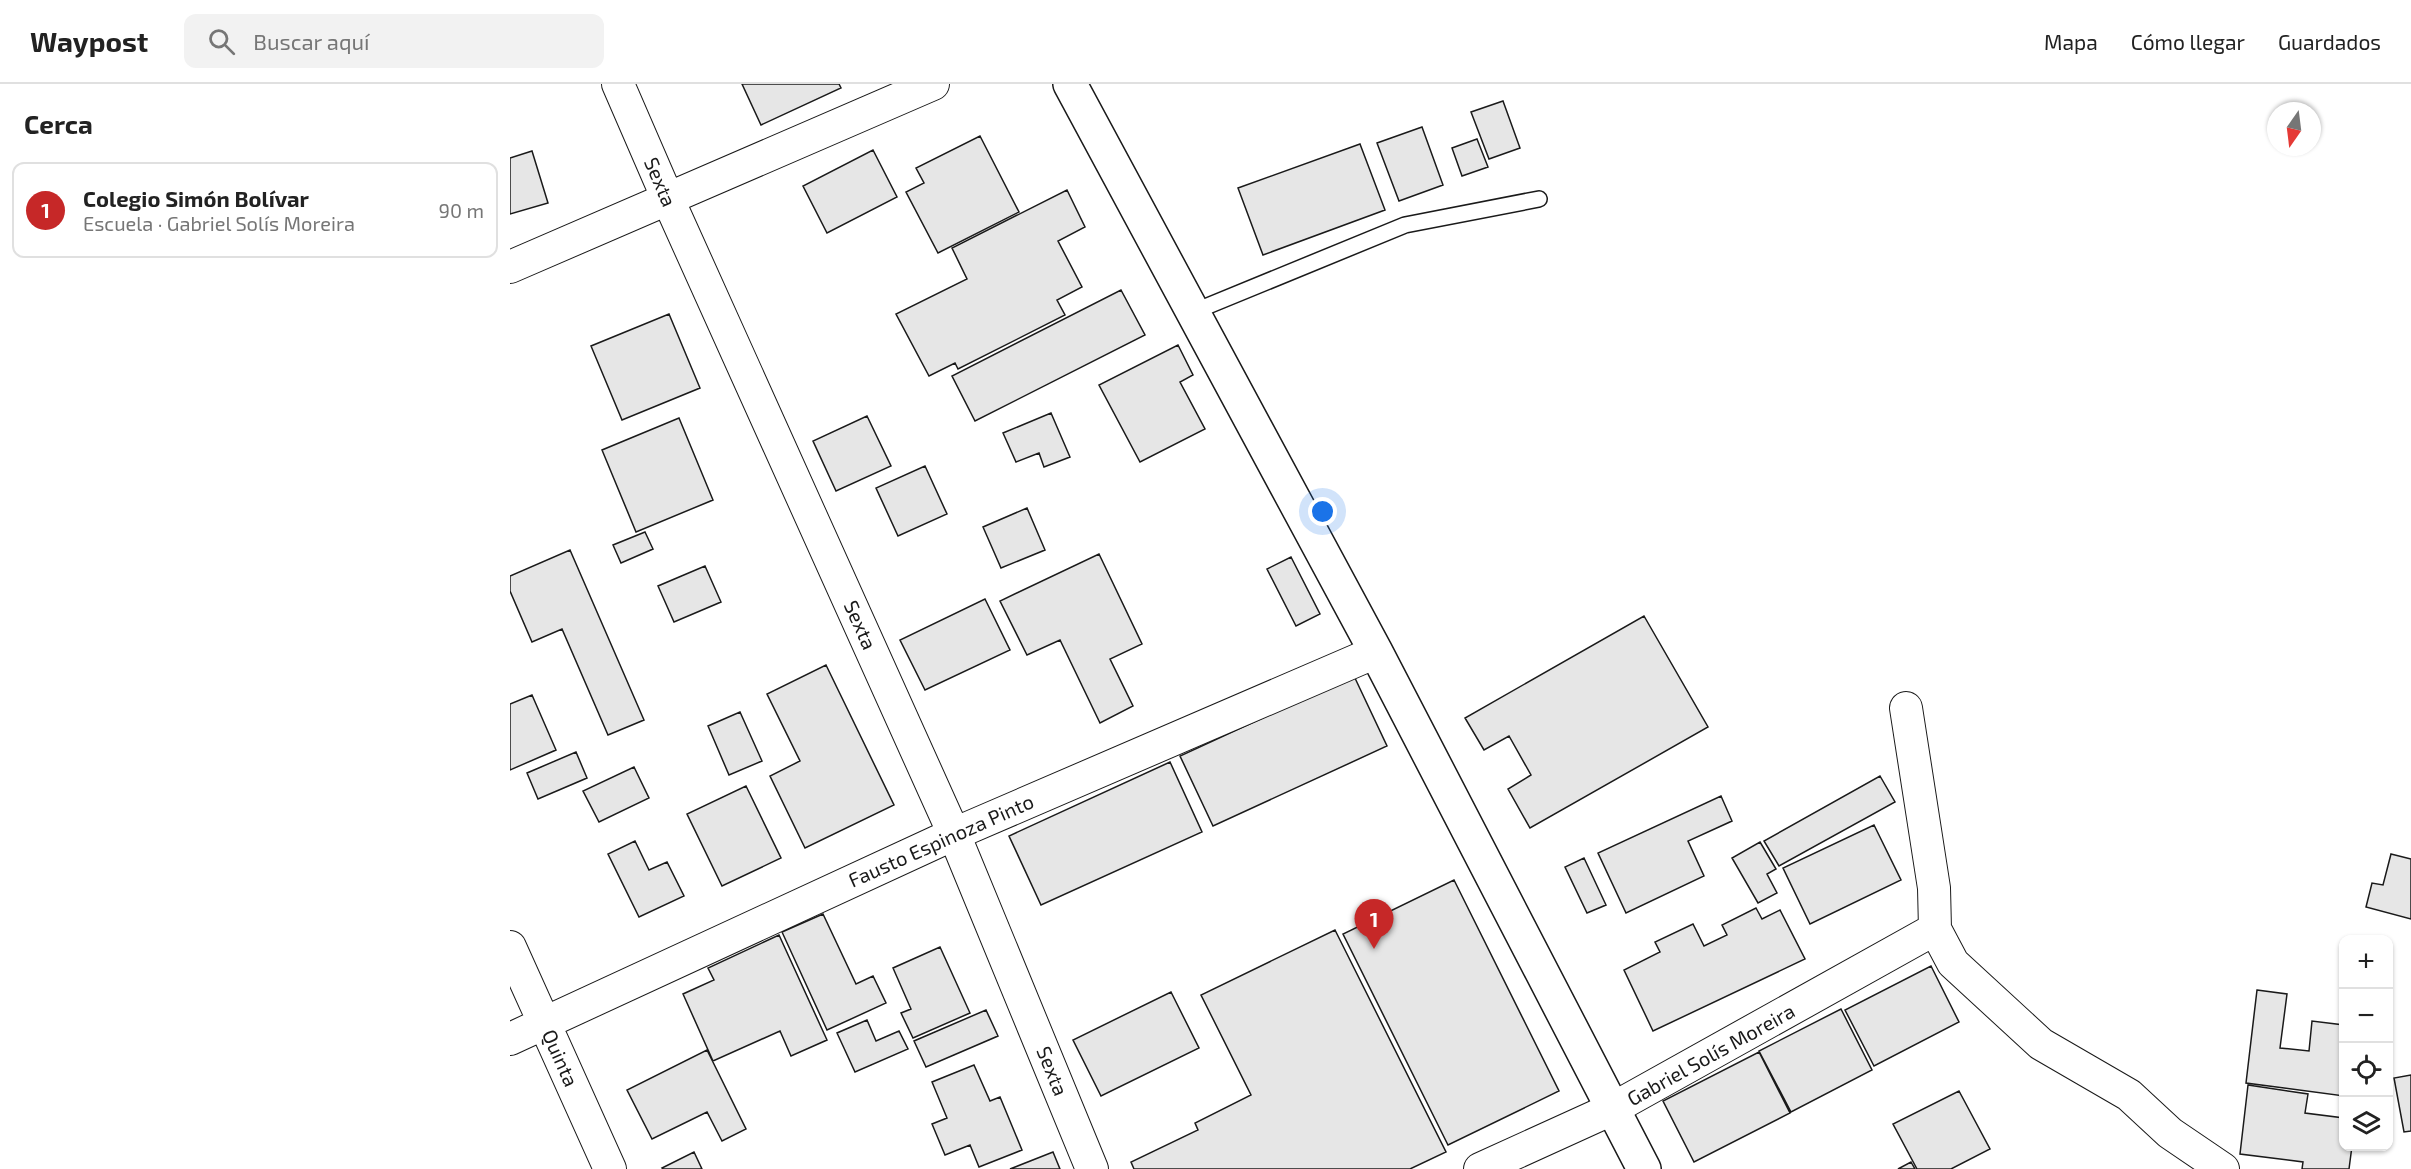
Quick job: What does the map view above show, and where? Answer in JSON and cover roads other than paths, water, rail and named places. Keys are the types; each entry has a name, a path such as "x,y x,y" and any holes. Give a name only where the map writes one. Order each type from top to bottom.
{"highway":[{"path":"1070,84 1376,652 1644,1169"}],"street":[{"name":"Sexta","path":"618,84 666,197 954,834 1092,1169"},
{"path":"510,267 666,197 933,84"},
{"name":"Fausto Espinoza Pinto","path":"510,1039 954,834 1376,652"},
{"path":"1906,708 1934,888 1935,929 1953,963 2041,1044 2130,1095 2170,1132 2223,1169"},
{"name":"Gabriel Solís Moreira","path":"1480,1169 1612,1109 1935,929"},
{"name":"Quinta","path":"510,947 610,1169"}],"lane":[{"path":"1193,312 1405,225 1539,199"}],"place":[{"name":"Colegio Simón Bolívar","path":"1374,949"}]}
